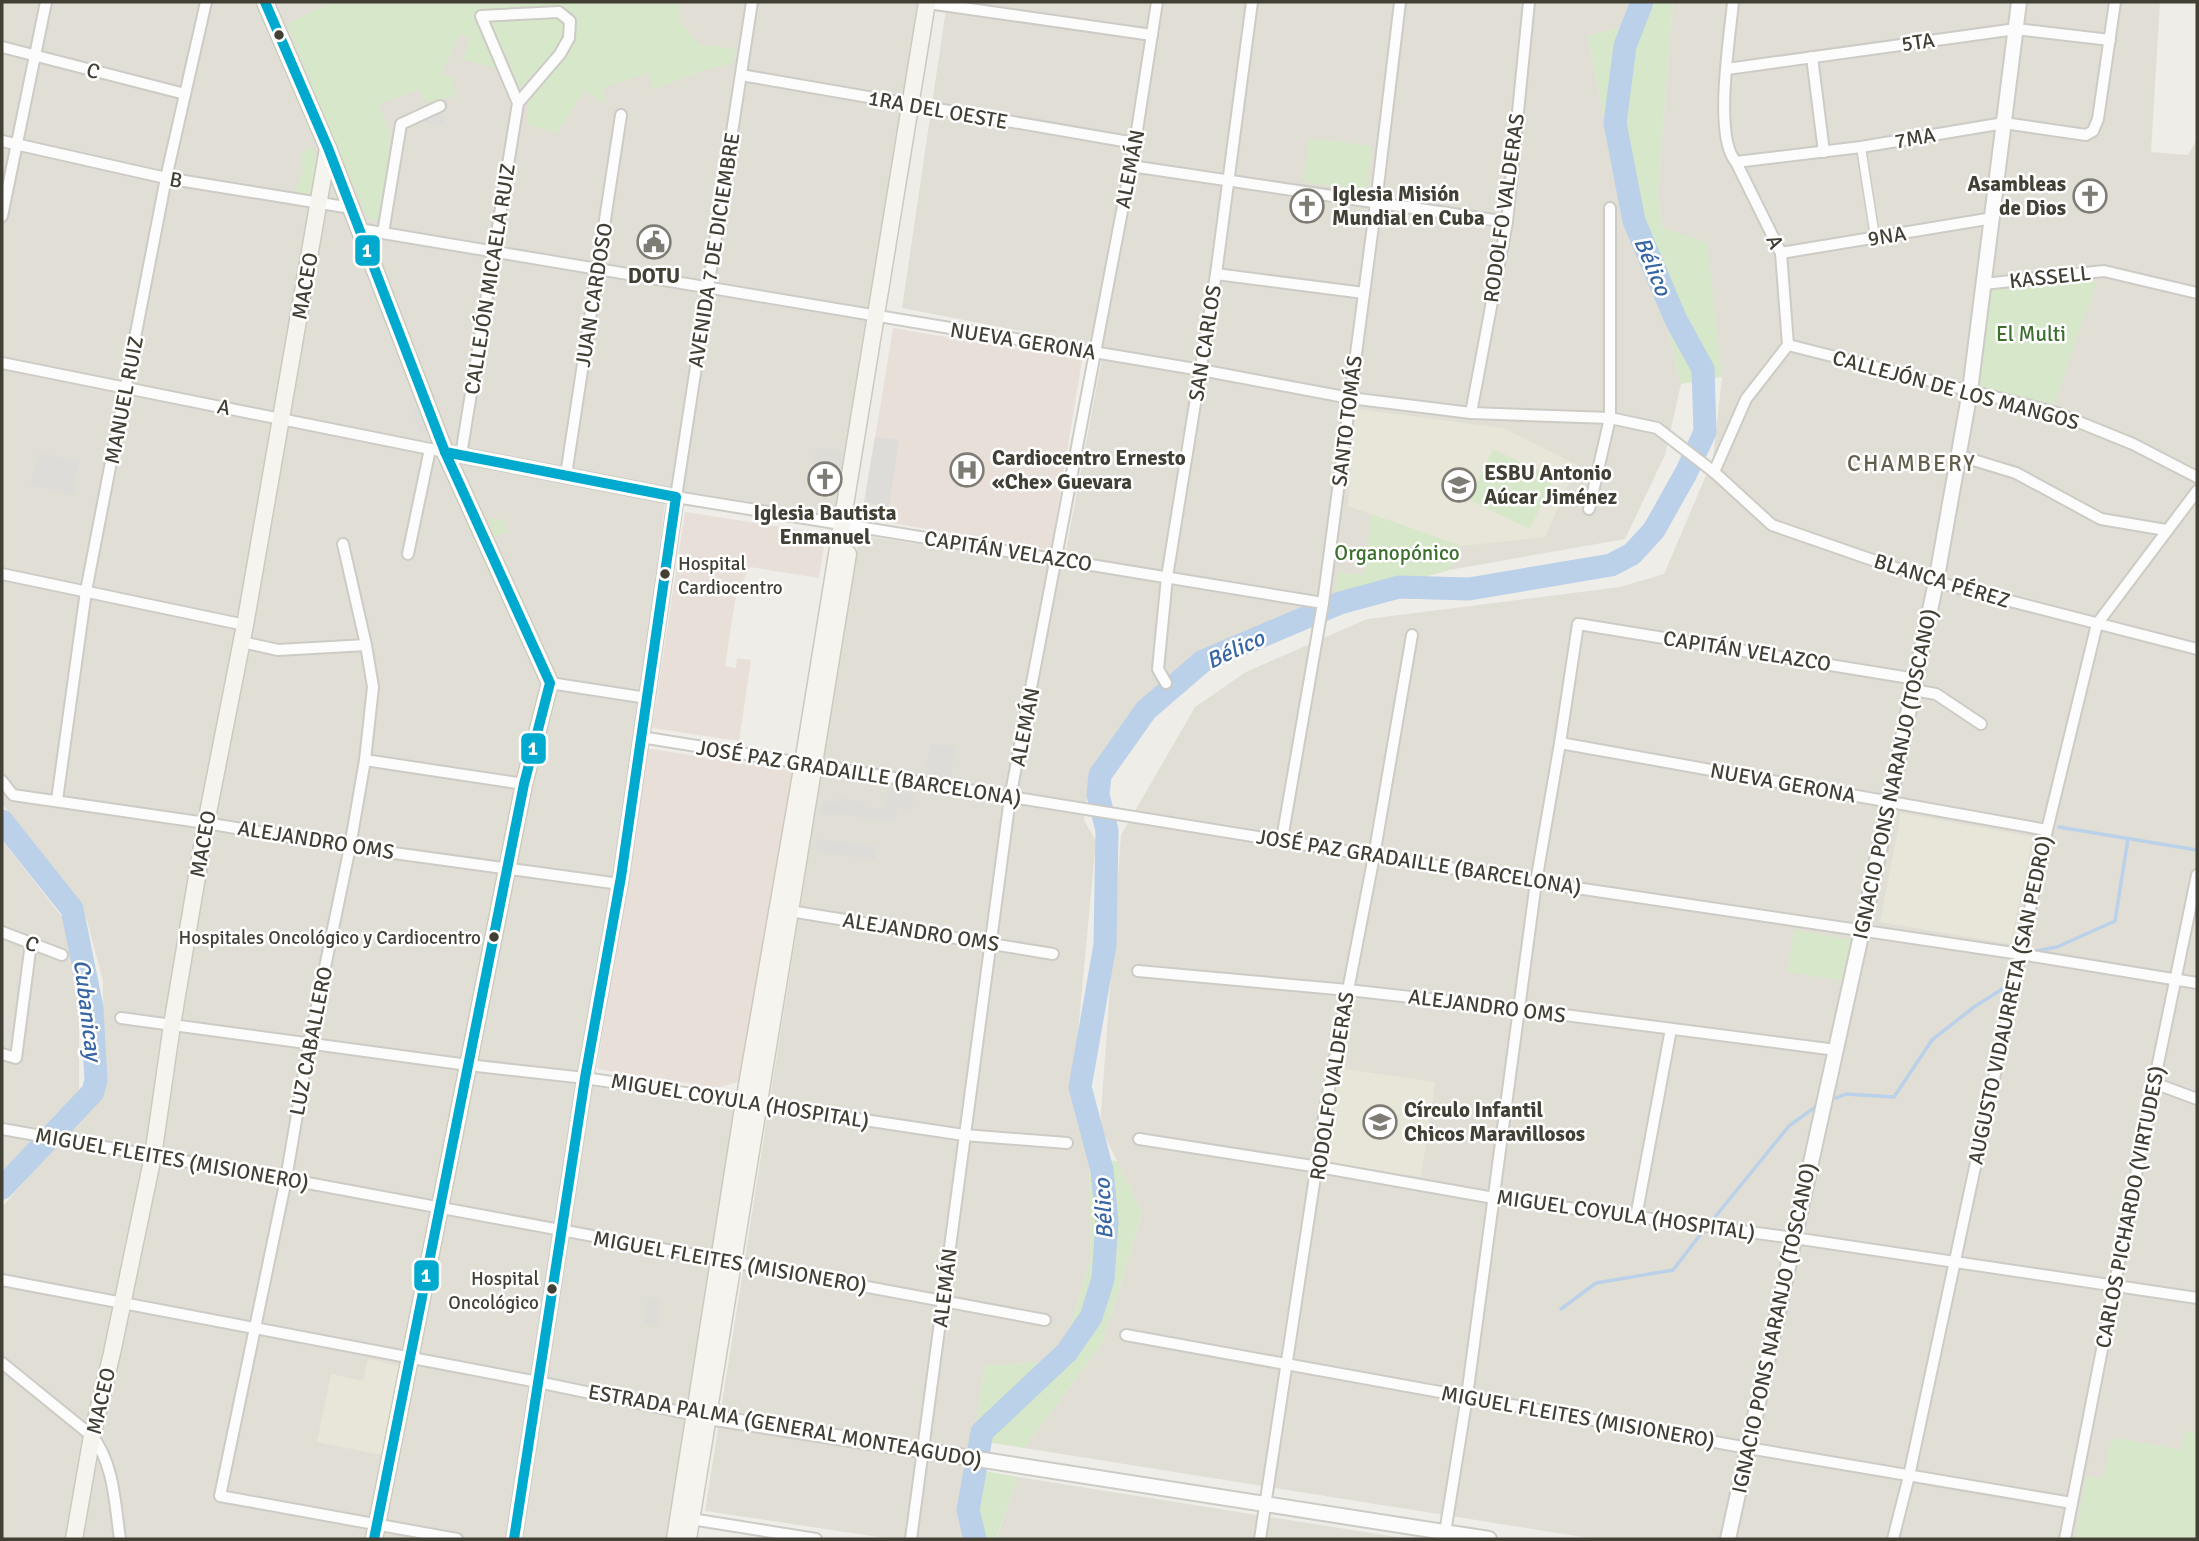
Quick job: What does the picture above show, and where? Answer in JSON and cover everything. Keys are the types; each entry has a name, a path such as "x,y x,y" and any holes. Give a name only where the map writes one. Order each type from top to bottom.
{"main road":[{"path":"265,2 328,148 446,452 550,683 524,784 376,1532"},
{"path":"675,1539 701,1416 933,2"},
{"name":"MACEO","path":"74,1539 92,1436 113,1353 153,1156 206,822 246,625 328,148"},
{"path":"751,1103 790,911 809,764"},
{"path":"688,1539 701,1416"}],"street":[{"path":"2,216 46,2"},
{"name":"MANUEL RUIZ","path":"57,800 86,591 166,178 206,2"},
{"name":"AVENIDA 7 DE DICIEMBRE","path":"676,497 752,2"},
{"path":"933,2 1152,35"},
{"name":"ALEMÁN","path":"911,1539 1010,797 1131,166 1157,2"},
{"name":"SAN CARLOS","path":"1166,683 1158,669 1167,577 1230,181 1252,2"},
{"name":"SANTO TOMÁS","path":"1282,839 1323,603 1400,2"},
{"name":"RODOLFO VALDERAS","path":"1471,413 1507,222 1530,2"},
{"name":"A","path":"1733,2 1723,108 1731,155 1737,162 1781,253 1788,345"},
{"name":"IGNACIO PONS NARANJO (TOSCANO)","path":"1728,1539 1936,582 1970,391 2020,2"},
{"path":"2110,40 2115,2"},
{"path":"559,12 570,21 569,38 560,54 519,103 481,16 559,12"},
{"name":"5TA","path":"1727,69 2016,29 2110,40"},
{"name":"7MA","path":"1737,162 1861,147 2004,123 2086,135 2093,131 2098,119 2110,40"},
{"name":"C","path":"2,47 185,94"},
{"path":"1812,57 1824,152"},
{"name":"1RA DEL OESTE","path":"741,75 1135,144"},
{"name":"CALLEJÓN MICAELA RUIZ","path":"446,452 495,252 519,103"},
{"path":"383,233 401,124 440,106"},
{"name":"JUAN CARDOSO","path":"566,475 621,115"},
{"name":"B","path":"2,141 166,178 351,208"},
{"path":"1861,147 1875,237"},
{"path":"1131,166 1507,222"},
{"path":"1589,509 1610,418 1610,208"},
{"name":"9NA","path":"1781,253 1993,218"},
{"name":"NUEVA GERONA","path":"359,229 1201,370 1350,398 1471,413 1610,418 1657,428 1683,447"},
{"name":"KASSELL","path":"1984,284 2105,271 2197,293"},
{"path":"1216,274 1364,293"},
{"path":"1711,470 1746,400 1788,345"},
{"name":"CALLEJÓN DE LOS MANGOS","path":"1788,345 2054,412 2133,444 2197,477"},
{"name":"A","path":"2,363 446,452"},
{"name":"BLANCA PÉREZ","path":"1683,447 1772,525 1936,582 2197,649"},
{"path":"408,554 446,452"},
{"name":"CAPITÁN VELAZCO","path":"446,452 676,497 1323,603"},
{"path":"1958,456 2016,473 2101,519 2166,530"},
{"name":"AUGUSTO VIDAURRETA (SAN PEDRO)","path":"1894,1539 2047,830 2097,625 2197,491"},
{"path":"514,1539 585,1078 620,884 676,497"},
{"name":"LUZ CABALLERO","path":"343,544 373,687 365,760 350,847 309,1044 286,1179 220,1496 376,1532"},
{"path":"2,574 246,625"},
{"name":"CAPITÁN VELAZCO","path":"1560,743 1578,624 1915,684 1936,694 1981,724"},
{"name":"RODOLFO VALDERAS","path":"1261,1539 1264,1504 1288,1366 1326,1104 1374,856 1412,635"},
{"path":"242,642 278,650 366,645"},
{"path":"550,683 647,698"},
{"name":"JOSÉ PAZ GRADAILLE (BARCELONA)","path":"641,737 1374,856 2197,983"},
{"path":"1445,1536 1467,1396 1536,881 1560,743"},
{"name":"NUEVA GERONA","path":"1560,743 2047,830"},
{"path":"365,760 524,784"},
{"name":"ALEJANDRO OMS","path":"2,781 13,795 206,822 350,847 620,884"},
{"name":"CARLOS PICHARDO (VIRTUDES)","path":"2065,1539 2197,874"},
{"name":"ALEJANDRO OMS","path":"790,911 1053,954"},
{"name":"C","path":"2,932 62,955"},
{"path":"2,1054 16,1058 31,943"},
{"name":"ALEJANDRO OMS","path":"1138,971 1348,990 1836,1049"},
{"name":"MIGUEL COYULA (HOSPITAL)","path":"121,1018 468,1065 585,1078 964,1135 1067,1143"},
{"path":"1636,1217 1671,1029"},
{"path":"2154,1083 2197,1099"},
{"name":"MIGUEL FLEITES (MISIONERO)","path":"2,1129 1045,1320"},
{"name":"MIGUEL COYULA (HOSPITAL)","path":"1139,1139 1494,1198 1794,1238 2197,1298"},
{"name":"ESTRADA PALMA (GENERAL MONTEAGUDO)","path":"2,1280 410,1357 701,1416 1264,1504 1445,1536 1489,1539"},
{"name":"MIGUEL FLEITES (MISIONERO)","path":"1126,1335 1748,1448 2072,1503"},
{"path":"2,1363 92,1436 102,1448 111,1482 120,1539"},
{"path":"691,1518 816,1539"},
{"path":"376,1532 457,1539"}],"shaded area":[{"path":"2,2 918,2 834,517 667,488 590,1086 736,1110 666,1539 2,1539 2,1207 103,1091 103,981 86,917 2,803"},
{"path":"947,2 1629,2 1626,26 1588,36 1630,228 1661,301 1681,384 1665,455 1625,539 1449,570 1334,602 1194,661 1155,692 1089,781 1084,820 1096,841 1073,1085 1089,1158 1091,1258 1068,1335 1044,1362 985,1366 969,1468 957,1507 963,1539 892,1539 705,1511 859,535 1063,566 1104,347 902,308"},
{"path":"1673,2 2160,2 2151,152 2188,155 2197,139 2197,1539 1595,1539 1024,1448 1103,1342 1142,1213 1100,1126 1121,835 1195,707 1246,672 1367,619 1620,587 1664,574 1713,459 1722,377 1663,228 1657,197"},
{"path":"447,98 443,125 400,118"},
{"name":"Cardiocentro Ernesto «Che» Guevara","path":"893,328 1082,360 1051,550 862,518"},
{"path":"423,395 436,428 419,433 413,414"},
{"name":"ESBU Antonio Aúcar Jiménez","path":"1356,409 1503,428 1577,465 1545,537 1461,546 1348,506"},
{"path":"875,437 899,440 889,507 864,502"},
{"path":"816,448 843,452 840,477 812,473"},
{"path":"38,453 79,462 73,494 31,485"},
{"path":"685,512 826,534 819,578 750,567 736,595 725,666 736,668 737,658 751,660 739,741 652,728"},
{"path":"930,744 955,748 950,778 925,774"},
{"path":"645,748 792,771 785,817 792,819 745,1080 717,1088 597,1069"},
{"path":"890,788 898,789 897,793 914,795 912,810 898,808 896,820 820,814 822,800 838,803 839,798 864,802 863,807 884,810"},
{"path":"1901,813 2033,837 2010,944 1880,922"},
{"path":"817,839 877,847 875,860 815,851"},
{"path":"2,840 65,921 79,1009 79,1093 2,1175"},
{"name":"Círculo Infantil Chicos Maravillosos","path":"1338,1068 1435,1082 1421,1177 1325,1163"},
{"path":"647,1298 662,1300 658,1326 643,1324"},
{"path":"368,1359 400,1366 382,1455 317,1442 331,1374 363,1381"},
{"path":"1018,1477 1409,1539 1000,1539 997,1537"}],"green space":[{"path":"332,2 681,2 679,20 700,45 735,49 733,63 704,70 654,89 648,73 602,88 607,104 584,91 557,133 527,125 528,104 513,73 462,59 471,39 460,34 441,73 452,79 456,96 425,102 419,89 378,104 391,135 380,219 374,221 366,215 287,24"},
{"path":"1629,2 1673,2 1657,197 1663,228 1707,243 1722,377 1681,384 1661,301 1630,228 1588,36 1625,26"},
{"path":"1309,138 1372,146 1366,190 1303,182"},
{"path":"312,146 317,159 312,195 294,192 303,171 301,153"},
{"name":"El Multi","path":"2097,281 2054,404 1978,386 1992,288"},
{"path":"1493,449 1554,478 1530,529 1469,500"},
{"name":"Organopónico","path":"1371,514 1461,546 1449,570 1334,602 1338,572 1364,575"},
{"path":"489,518 504,521 508,532 494,536"},
{"path":"1794,930 1852,940 1845,981 1788,972"},
{"path":"1089,1158 1117,1161 1142,1213 1103,1342 1024,1448 973,1440 985,1366 1044,1362 1068,1335 1091,1258"},
{"path":"2185,1431 2197,1433 2197,1539 2075,1539 2086,1476 2103,1479 2109,1446 2116,1438 2181,1450"},
{"path":"969,1468 1018,1477 997,1536 1000,1539 963,1539 957,1507"}],"waterway":[{"name":"Bélico","path":"975,1539 968,1510 982,1432 1067,1352 1091,1317 1103,1279 1107,1222 1102,1170 1080,1087 1105,945 1107,830 1098,795 1100,775 1146,710 1203,661 1340,603 1399,587 1469,589 1611,565 1632,554 1654,530 1705,432 1703,369 1676,320 1634,221 1615,123 1625,46 1642,2"},
{"name":"Cubanicay","path":"2,821 72,909 92,1008 96,1080 93,1092 2,1188"},
{"path":"2059,827 2197,850"},
{"path":"2031,952 2057,947 2115,921 2128,839"},
{"path":"1836,1098 1846,1094 1894,1097 1932,1040 1974,1007 2007,986 2015,959"},
{"path":"1715,1217 1789,1126 1818,1105"},
{"path":"1561,1309 1596,1283 1673,1270 1700,1235"}],"transit line":[{"name":"1","path":"265,2 328,148 445,452 550,683 524,784 374,1539"},
{"name":"1","path":"445,452 676,497 621,877 585,1078 514,1539"}],"place":[{"name":"Asambleas de Dios","path":"2090,196"},
{"name":"Iglesia Misión Mundial en Cuba","path":"1307,206"},
{"name":"DOTU","path":"654,242"},
{"name":"Cardiocentro Ernesto «Che» Guevara","path":"967,470"},
{"name":"Iglesia Bautista Enmanuel","path":"825,479"},
{"name":"ESBU Antonio Aúcar Jiménez","path":"1459,485"},
{"name":"Hospital Cardiocentro","path":"665,574"},
{"name":"Hospitales Oncológico y Cardiocentro","path":"494,937"},
{"name":"Círculo Infantil Chicos Maravillosos","path":"1380,1122"},
{"name":"Hospital Oncológico","path":"552,1289"}],"district":[{"name":"CHAMBERY","path":"1912,463"}]}
